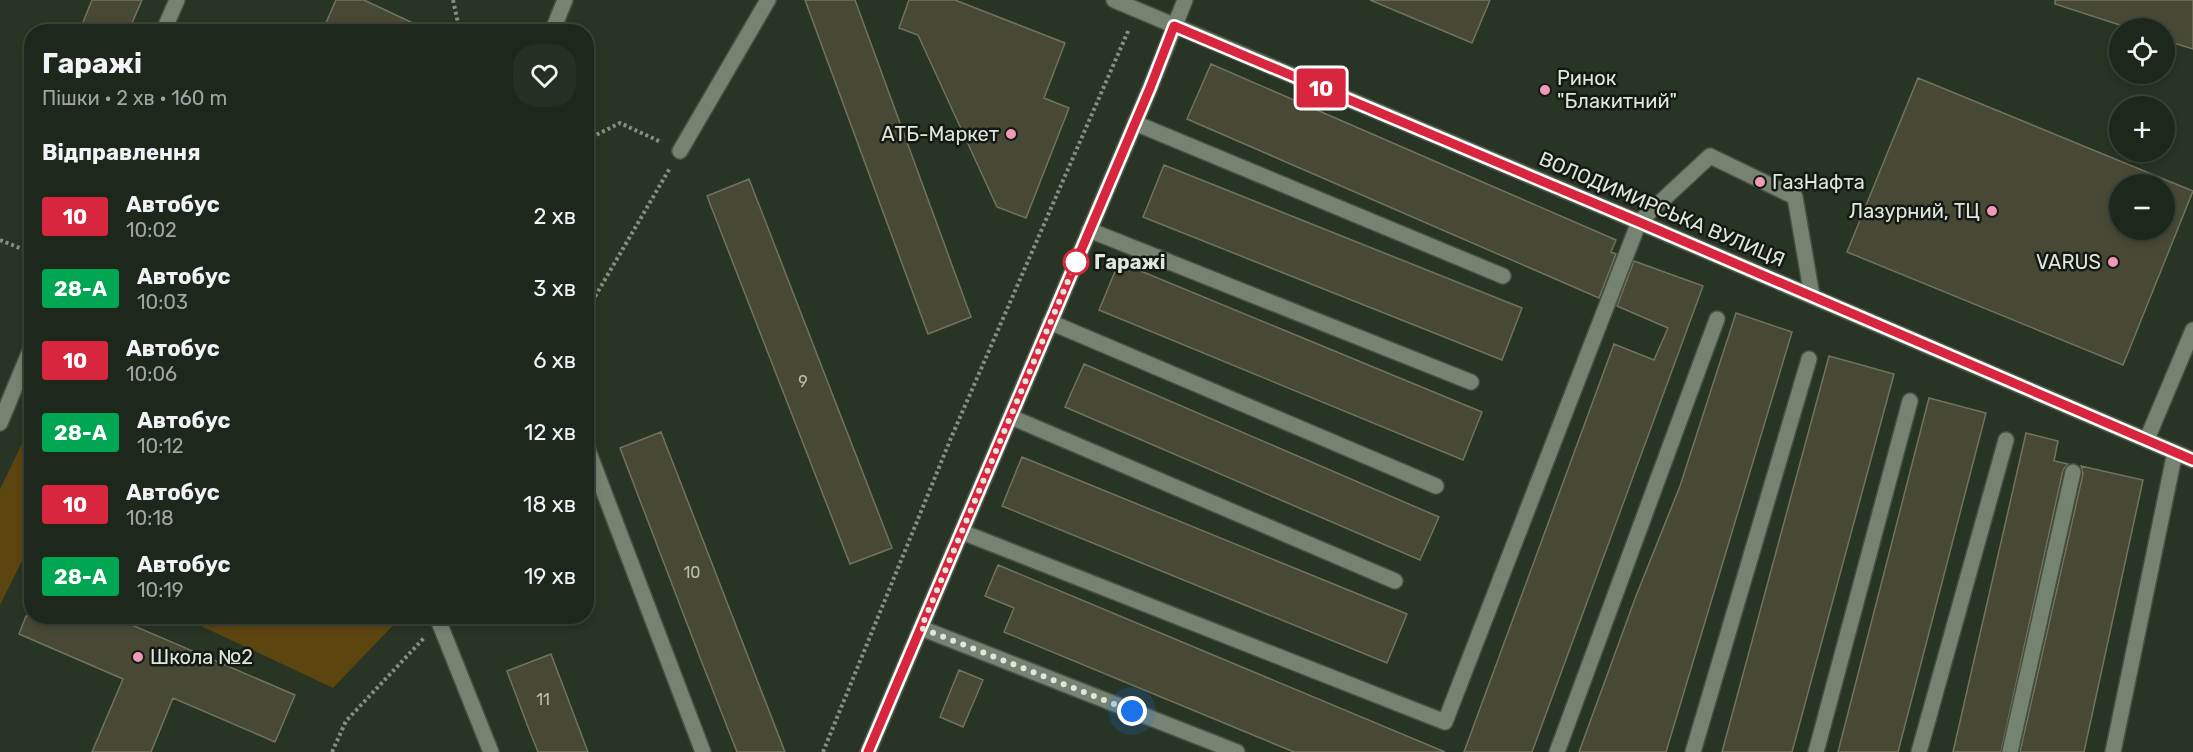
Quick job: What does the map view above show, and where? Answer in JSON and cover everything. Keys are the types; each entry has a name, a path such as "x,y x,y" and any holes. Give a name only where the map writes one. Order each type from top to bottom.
{"street":[{"path":"167,24 177,0"},
{"path":"555,24 565,0"},
{"path":"680,151 768,0"},
{"name":"ВОЛОДИМИРСЬКА ВУЛИЦЯ","path":"1114,0 2193,460"},
{"path":"868,752 1185,0"},
{"path":"1135,123 1503,276"},
{"path":"962,532 1445,722 1639,222 1710,156 1795,198 1812,296"},
{"path":"1089,230 1471,382"},
{"path":"1557,752 1717,319"},
{"path":"1050,322 1436,486"},
{"path":"2147,439 2193,330"},
{"path":"1693,752 1809,359"},
{"path":"0,423 24,365"},
{"path":"1816,752 1910,401"},
{"path":"1011,417 1395,581"},
{"path":"1919,752 2006,440"},
{"path":"2113,752 2175,452"},
{"path":"594,466 703,752"},
{"path":"2010,752 2073,472"},
{"path":"442,624 491,752"},
{"path":"921,628 1237,752"}],"path":[{"path":"453,0 458,24"},
{"path":"823,752 951,438 1136,10"},
{"path":"594,136 620,123 680,151 594,298"},
{"path":"0,240 24,250"},
{"path":"332,752 346,721 435,624"}],"shaded area":[{"path":"24,439 24,557 0,605 0,489"},
{"path":"197,624 394,624 333,688"}],"building":[{"path":"92,0 142,0 132,24 82,24"},
{"path":"336,0 364,0 415,24 326,24"},
{"path":"805,0 855,0 971,317 928,334"},
{"path":"909,0 955,0 1065,43 1044,98 1069,108 1026,218 997,207 918,35 899,28"},
{"path":"1370,0 1490,0 1472,43"},
{"path":"2055,0 2193,0 2193,49 2175,43 2175,18 2109,18 2109,22 2055,4"},
{"path":"1211,64 1616,240 1611,252 1616,254 1599,298 1187,119"},
{"name":"Лазурний, ТЦ","path":"1918,78 2109,156 2109,162 2122,162 2152,174 2109,174 2109,240 2173,240 2123,365 1847,252"},
{"path":"1164,165 1522,308 1502,360 1143,217"},
{"path":"749,179 892,548 850,564 707,196"},
{"name":"Лазурний, ТЦ","path":"2175,184 2193,191 2175,236"},
{"path":"1634,261 1703,286 1532,752 1464,752 1614,344 1654,360 1668,328 1617,306"},
{"path":"1119,262 1482,412 1463,460 1099,310"},
{"path":"1736,313 1792,332 1666,752 1579,752 1636,596 1680,486"},
{"path":"1829,356 1894,374 1792,752 1722,752"},
{"path":"1084,364 1439,517 1420,560 1065,407"},
{"path":"1929,398 1986,413 1898,752 1838,752"},
{"path":"661,432 785,752 737,752 699,655 620,448"},
{"path":"2026,433 2058,441 2054,461 2068,464 2063,470 2001,752 1953,752"},
{"path":"1022,457 1407,614 1387,663 1002,506"},
{"path":"2081,466 2143,480 2084,752 2020,752 2083,474"},
{"path":"998,565 1445,752 1294,752 1004,632 1014,608 985,596"},
{"name":"Школа №2","path":"24,621 24,624 130,624 295,695 275,742 173,698 151,752 92,752 123,679 19,634"},
{"path":"551,654 588,752 538,752 528,727 507,671"},
{"path":"959,670 983,680 963,727 940,717"}],"bus line":[{"name":"10","path":"868,752 1150,88 1174,26 1639,222 2193,460"}],"place":[{"name":"Ринок \"Блакитний\"","path":"1545,90"},
{"name":"АТБ-Маркет","path":"1011,134"},
{"name":"ГазНафта","path":"1760,182"},
{"name":"Лазурний, ТЦ","path":"1992,211"},
{"name":"Гаражі","path":"1076,262"},
{"name":"VARUS","path":"2113,262"},
{"name":"Школа №2","path":"138,657"}],"route":[{"path":"1076,262 921,628 1132,711"}]}
